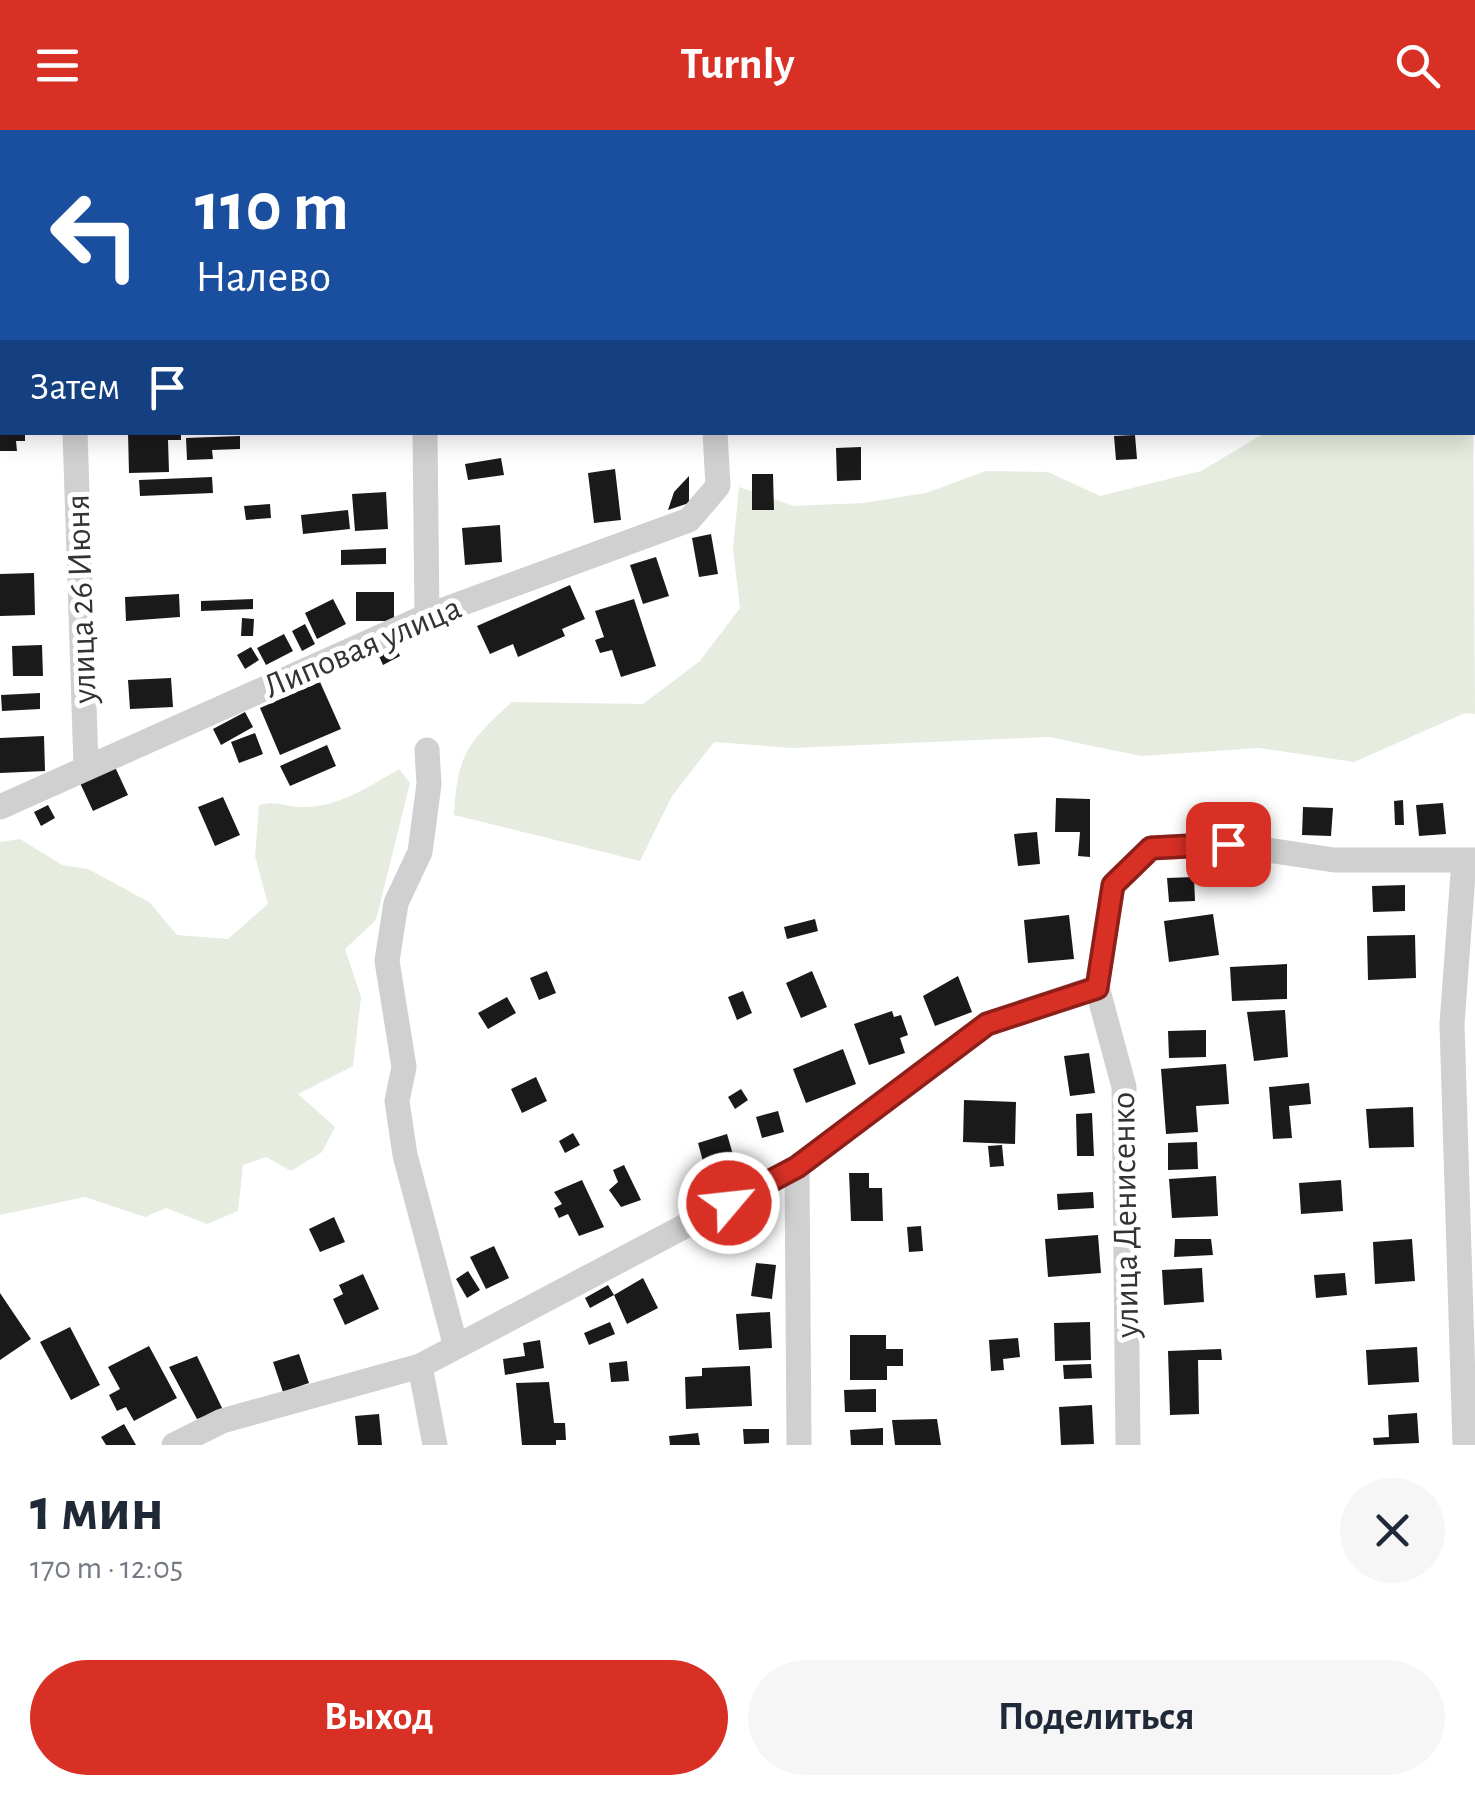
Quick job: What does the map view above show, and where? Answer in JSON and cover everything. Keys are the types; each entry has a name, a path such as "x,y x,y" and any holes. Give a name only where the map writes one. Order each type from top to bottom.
{"street":[{"name":"улица 26 Июня","path":"75,435 86,766"},
{"path":"426,435 427,616"},
{"name":"Липовая улица","path":"0,807 427,616 689,520 718,486 715,435"},
{"path":"427,750 428,784 420,852 396,903 387,961 404,1067 397,1102 405,1155 456,1347"},
{"path":"174,1445 222,1421 420,1366 797,1167 987,1024 1097,988 1113,885 1151,848 1228,844 1334,860 1469,860 1452,1024 1465,1445"},
{"name":"улица Денисенко","path":"1097,988 1124,1087 1128,1445"},
{"path":"797,1167 799,1445"},
{"path":"420,1366 435,1445"}],"shaded area":[{"path":"1262,435 1473,435 1475,714 1465,713 1354,762 1259,748 1141,756 1049,737 792,748 714,742 672,796 640,861 454,815 458,778 467,751 512,702 643,704 700,661 740,608 733,549 739,487 794,506 863,503 926,493 986,471 1048,472 1100,496 1201,471"},
{"path":"399,769 410,783 376,920 345,949 361,997 353,1066 298,1094 335,1127 322,1152 291,1171 266,1157 243,1165 238,1211 207,1224 166,1208 145,1217 85,1197 0,1215 0,842 20,839 62,865 88,869 149,902 177,935 228,939 268,904 255,856 259,805 304,807 329,803"}],"building":[{"path":"0,435 25,435 25,441 16,441 17,451 0,451"},
{"path":"128,435 181,435 181,440 168,440 169,472 129,473"},
{"path":"1135,435 1137,459 1116,460 1114,436"},
{"path":"240,436 240,449 212,450 213,459 187,460 186,438"},
{"path":"861,447 861,480 837,481 836,448"},
{"path":"501,458 504,475 468,480 465,464"},
{"path":"615,469 621,520 594,523 588,473"},
{"path":"752,474 773,474 774,510 752,510"},
{"path":"689,476 689,503 668,510 674,492"},
{"path":"212,477 213,493 140,496 139,480"},
{"path":"386,492 388,529 355,531 352,494"},
{"path":"270,504 271,518 246,520 244,506"},
{"path":"348,510 350,529 303,534 301,515"},
{"path":"500,525 502,562 465,565 462,528"},
{"path":"711,534 718,574 699,577 692,538"},
{"path":"386,548 386,564 341,565 341,550"},
{"path":"656,557 669,596 643,604 630,565"},
{"path":"34,573 35,615 0,616 0,574"},
{"path":"570,585 585,619 562,629 565,636 518,657 513,644 490,654 477,626"},
{"path":"356,592 394,592 394,621 356,621"},
{"path":"179,594 180,617 126,621 125,597"},
{"path":"253,599 253,609 201,611 201,601"},
{"path":"333,599 346,624 317,639 305,613"},
{"path":"634,599 656,666 621,677 612,650 600,653 595,640 604,637 595,611"},
{"path":"242,618 254,619 253,636 241,636"},
{"path":"305,624 315,644 302,651 292,631"},
{"path":"284,634 293,651 266,665 257,648"},
{"path":"42,645 43,676 13,676 12,646"},
{"path":"395,646 400,656 383,665 378,654"},
{"path":"251,647 259,660 245,669 237,655"},
{"path":"171,678 173,707 130,709 128,680"},
{"path":"320,682 341,729 280,755 260,708"},
{"path":"40,693 40,709 2,711 1,695"},
{"path":"245,712 253,727 221,745 213,729"},
{"path":"255,733 263,754 239,763 231,742"},
{"path":"44,736 45,771 0,773 0,738"},
{"path":"327,745 336,766 290,786 280,766"},
{"path":"115,767 128,795 93,811 80,783"},
{"path":"223,797 240,835 215,846 198,807"},
{"path":"1056,798 1090,799 1090,857 1078,856 1080,832 1055,832"},
{"path":"1403,800 1404,825 1395,825 1394,801"},
{"path":"1443,803 1446,834 1419,836 1416,805"},
{"path":"48,805 55,818 41,826 34,812"},
{"path":"1303,807 1333,808 1331,836 1302,835"},
{"path":"1037,832 1040,864 1018,866 1014,834"},
{"path":"1194,877 1195,901 1169,902 1167,878"},
{"path":"1405,885 1405,911 1373,912 1372,886"},
{"path":"1213,914 1219,955 1169,962 1164,921"},
{"path":"1069,915 1074,959 1028,963 1024,920"},
{"path":"815,919 818,931 787,939 784,927"},
{"path":"1415,935 1416,978 1368,980 1367,936"},
{"path":"1287,964 1287,999 1232,1001 1230,967"},
{"path":"547,971 556,993 539,1000 530,978"},
{"path":"812,971 827,1007 801,1018 786,983"},
{"path":"958,976 972,1012 935,1026 923,996"},
{"path":"743,991 752,1013 737,1020 728,997"},
{"path":"507,997 516,1013 488,1029 478,1013"},
{"path":"1285,1010 1288,1057 1254,1061 1247,1012"},
{"path":"892,1011 894,1017 901,1015 908,1035 900,1038 905,1053 869,1065 854,1024"},
{"path":"1206,1030 1206,1057 1169,1058 1168,1031"},
{"path":"843,1049 856,1084 806,1103 793,1069"},
{"path":"1089,1053 1095,1093 1070,1096 1064,1056"},
{"path":"1226,1064 1229,1104 1196,1106 1198,1132 1166,1134 1161,1069"},
{"path":"536,1077 547,1101 522,1113 511,1089"},
{"path":"1309,1083 1311,1104 1289,1106 1292,1138 1273,1139 1269,1087"},
{"path":"741,1089 748,1100 735,1109 728,1097"},
{"path":"964,1100 1016,1102 1015,1144 963,1142"},
{"path":"1413,1107 1414,1147 1369,1148 1366,1109"},
{"path":"778,1111 784,1132 762,1138 756,1117"},
{"path":"1092,1113 1094,1156 1077,1156 1076,1114"},
{"path":"573,1133 580,1145 565,1153 559,1141"},
{"path":"727,1134 738,1172 708,1180 698,1143"},
{"path":"1197,1142 1198,1169 1168,1170 1168,1143"},
{"path":"1002,1145 1004,1166 990,1167 988,1146"},
{"path":"624,1165 641,1200 621,1207 609,1190 618,1182 613,1170"},
{"path":"849,1173 869,1173 869,1188 882,1188 883,1221 851,1221"},
{"path":"1216,1176 1218,1216 1172,1218 1169,1179"},
{"path":"582,1180 604,1227 579,1236 568,1214 559,1218 554,1208 562,1204 554,1192"},
{"path":"1341,1180 1343,1211 1301,1214 1299,1183"},
{"path":"1093,1192 1094,1208 1058,1210 1057,1194"},
{"path":"334,1217 345,1242 320,1252 309,1229"},
{"path":"921,1226 923,1251 909,1252 907,1227"},
{"path":"1098,1235 1101,1273 1048,1277 1045,1239"},
{"path":"1175,1239 1211,1239 1213,1255 1174,1257"},
{"path":"1412,1239 1415,1281 1375,1284 1373,1242"},
{"path":"494,1246 509,1278 486,1289 470,1257"},
{"path":"756,1263 776,1265 772,1299 751,1296"},
{"path":"1202,1268 1204,1302 1164,1305 1162,1270"},
{"path":"468,1271 480,1290 467,1298 456,1279"},
{"path":"1345,1273 1347,1295 1316,1298 1314,1275"},
{"path":"363,1274 379,1309 345,1325 333,1299 343,1294 339,1285"},
{"path":"643,1278 658,1308 627,1324 614,1295"},
{"path":"608,1285 614,1295 590,1308 585,1298"},
{"path":"0,1293 31,1339 0,1360"},
{"path":"770,1312 772,1348 739,1350 736,1314"},
{"path":"610,1322 615,1334 589,1345 584,1333"},
{"path":"1090,1322 1091,1360 1055,1361 1054,1323"},
{"path":"70,1327 100,1385 71,1400 40,1342"},
{"path":"850,1335 886,1335 886,1349 903,1349 903,1366 887,1366 887,1380 850,1380"},
{"path":"1018,1338 1020,1357 1003,1359 1004,1370 991,1371 989,1340"},
{"path":"540,1340 544,1368 505,1375 503,1359 525,1356 523,1343"},
{"path":"149,1346 177,1398 134,1421 126,1407 117,1411 109,1395 120,1389 108,1367"},
{"path":"1417,1347 1419,1382 1368,1385 1366,1350"},
{"path":"1221,1349 1222,1360 1198,1360 1199,1414 1170,1415 1168,1351"},
{"path":"299,1354 309,1383 283,1392 273,1362"},
{"path":"197,1356 223,1410 197,1419 169,1367"},
{"path":"627,1361 629,1381 611,1382 609,1363"},
{"path":"1091,1364 1092,1378 1064,1379 1063,1365"},
{"path":"750,1366 752,1406 686,1409 685,1377 702,1376 702,1368"},
{"path":"549,1382 554,1423 565,1423 566,1440 556,1440 556,1445 522,1445 516,1383"},
{"path":"876,1389 876,1412 845,1412 844,1390"},
{"path":"1092,1405 1094,1444 1061,1445 1059,1407"},
{"path":"1417,1413 1419,1443 1374,1445 1373,1438 1389,1437 1388,1415"},
{"path":"379,1414 382,1445 358,1445 355,1416"},
{"path":"937,1419 941,1445 895,1445 892,1420"},
{"path":"124,1424 136,1445 106,1445 101,1437"},
{"path":"883,1428 883,1445 851,1445 850,1430"},
{"path":"743,1429 769,1429 769,1443 744,1444"},
{"path":"698,1433 700,1445 670,1445 669,1436"}],"route":[{"path":"729,1203 797,1167 987,1024 1097,988 1113,885 1151,848 1228,844"}]}
